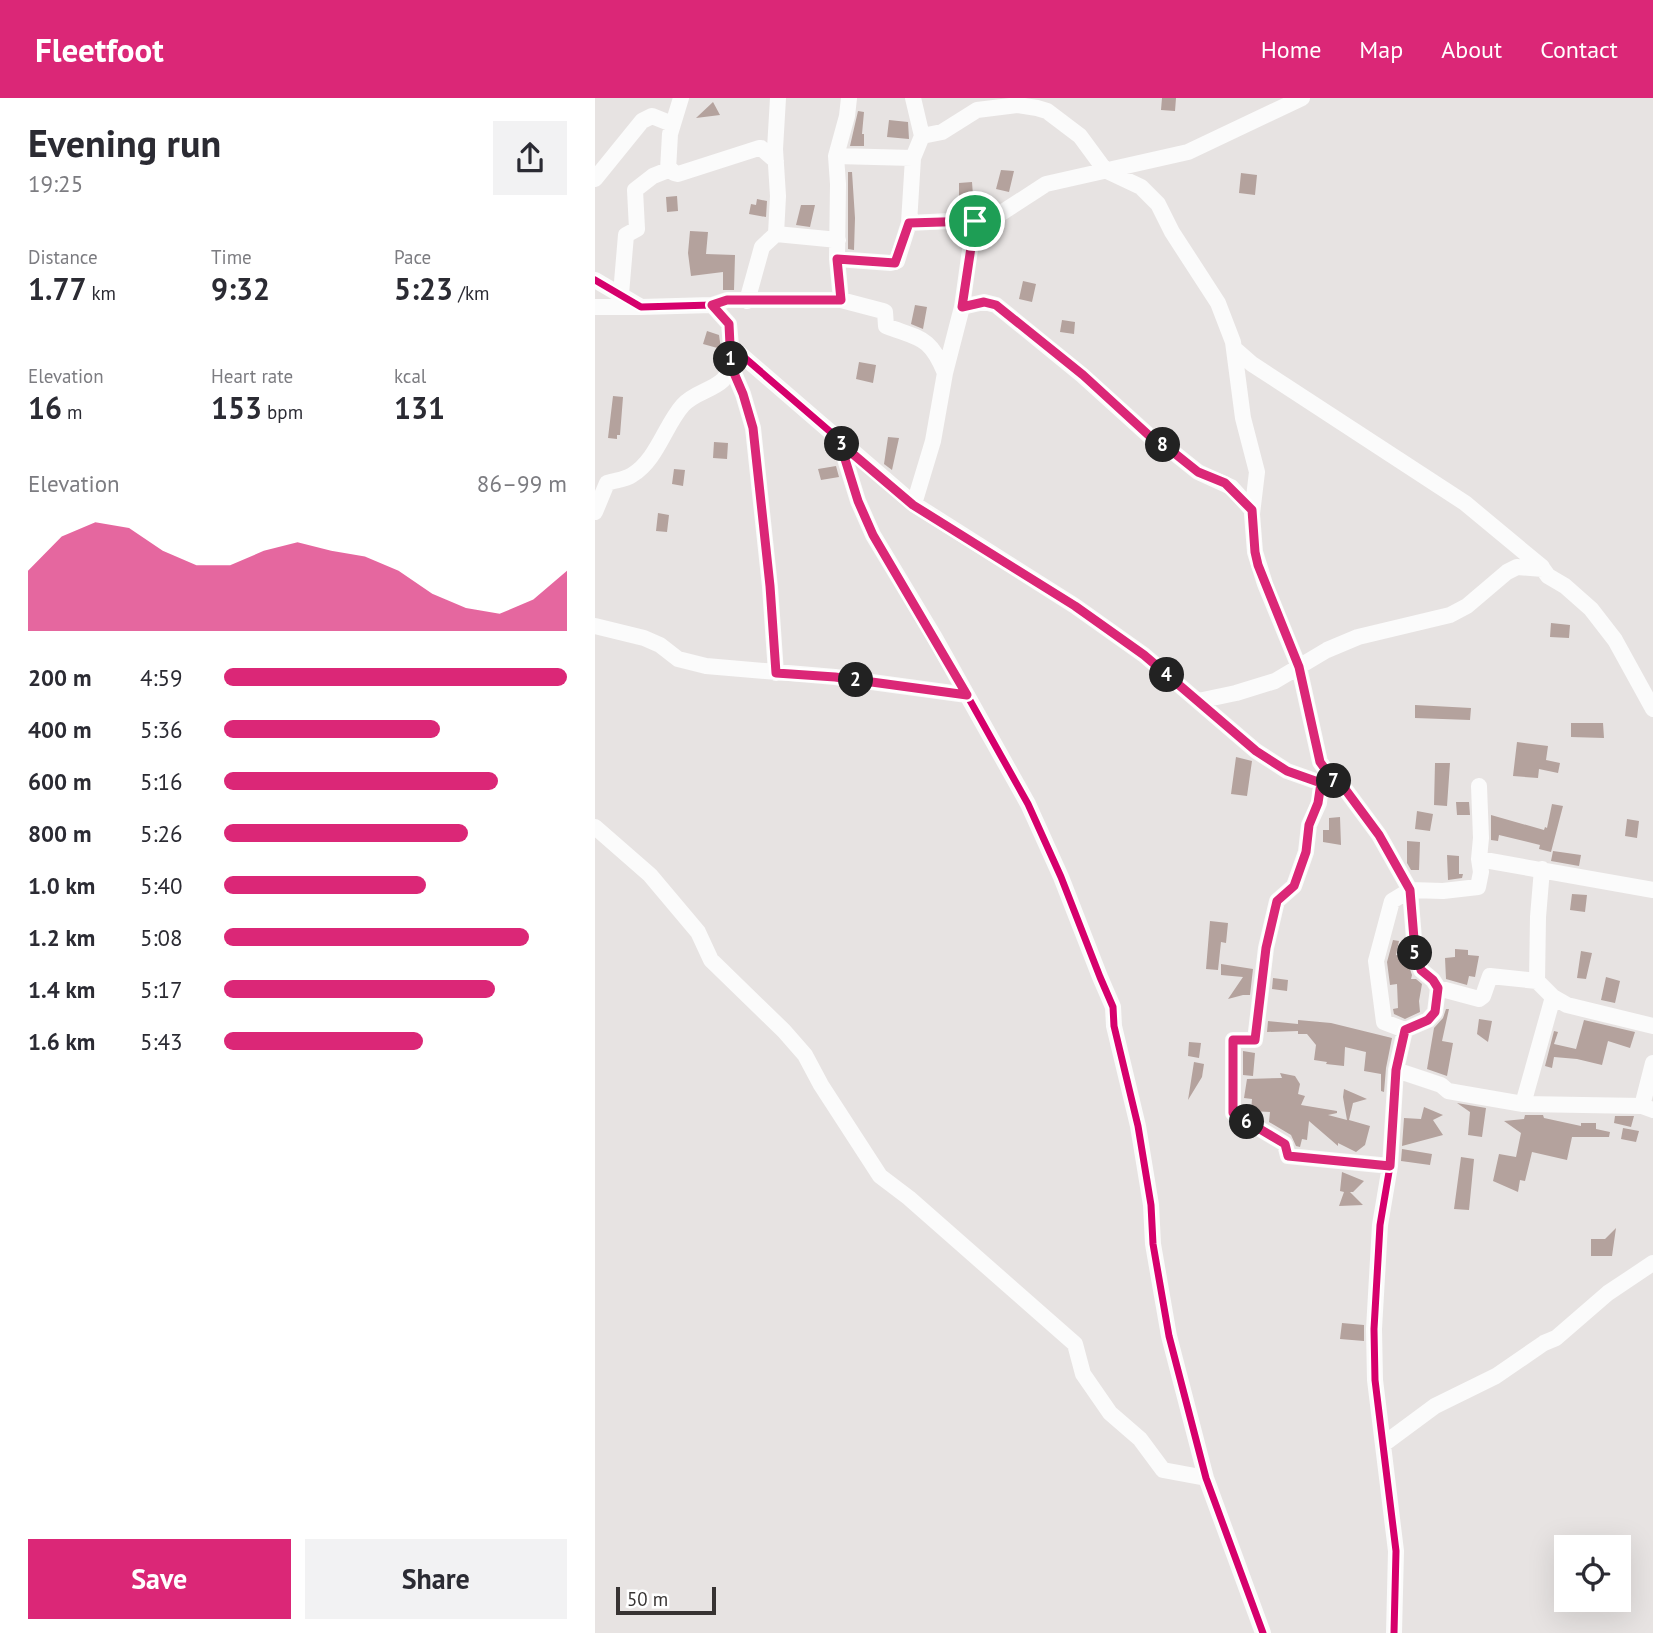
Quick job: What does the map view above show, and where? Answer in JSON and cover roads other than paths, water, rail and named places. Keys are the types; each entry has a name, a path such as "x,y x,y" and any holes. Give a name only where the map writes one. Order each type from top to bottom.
{"street":[{"path":"621,294 626,234 637,229 635,190 653,176 667,171 669,167 669,136 681,98"},
{"path":"747,301 762,247 776,234 778,98"},
{"path":"841,300 837,259 836,156 849,98"},
{"path":"837,259 895,263 909,223 913,158 922,136 913,98"},
{"path":"909,223 992,219 1046,184 1196,149 1301,98"},
{"path":"922,136 942,132 977,104 1029,106 1047,111 1080,136 1105,170 1141,187 1158,204 1172,232 1218,303 1236,350 1243,418 1257,472 1252,510 1255,552 1299,667 1320,762 1328,783 1309,825 1306,852 1294,886 1277,901 1266,948 1255,1040 1233,1040 1233,1113 1285,1144 1288,1156 1390,1166"},
{"path":"595,179 642,121 652,116 672,124"},
{"path":"669,167 678,174 759,148 776,161"},
{"path":"836,156 913,158"},
{"path":"913,505 932,445 962,307 975,221"},
{"path":"776,234 838,240"},
{"path":"595,280 641,307"},
{"path":"595,307 712,305 727,300 841,300 885,312 886,326 926,341 937,352 946,373"},
{"path":"962,307 984,302 996,305 1083,375 1155,441 1198,472 1225,483 1252,510"},
{"path":"595,512 607,484 634,474 649,457 682,406 721,383 727,376 731,366 729,324 712,305"},
{"path":"731,346 913,505 1075,606 1144,655 1256,751 1287,771 1342,785 1379,835 1410,890 1415,951 1421,970 1438,988 1435,1012 1428,1020 1405,1030 1384,1022 1376,961 1392,901 1410,890 1443,891 1478,887 1481,872 1479,786"},
{"path":"1236,350 1252,365 1465,503 1548,576 1565,586 1591,609 1615,640 1653,709"},
{"path":"731,366 753,428 770,586 776,673"},
{"path":"840,443 858,501 873,535 1028,804 1114,1007 1114,1026 1139,1126 1151,1205 1153,1244 1169,1336 1206,1478 1263,1633"},
{"path":"1198,701 1265,684 1327,650 1358,637 1450,615 1467,606 1507,572 1517,567 1543,569"},
{"path":"595,626 644,638 685,661 706,666 835,677 967,695"},
{"path":"595,827 650,874 698,932 711,960 785,1031 805,1055 821,1085 880,1176 909,1198 1075,1344 1083,1374 1111,1413 1140,1439 1163,1470 1206,1478"},
{"path":"1479,859 1653,890"},
{"path":"1537,981 1542,869"},
{"path":"1438,988 1479,999 1483,996 1490,976 1537,981 1553,998 1573,1007 1652,1024"},
{"path":"1523,1104 1553,998"},
{"path":"1394,1633 1396,1551 1385,1443 1375,1380 1374,1329 1380,1225 1390,1166 1396,1070 1405,1030"},
{"path":"1396,1070 1441,1085 1448,1091 1523,1104 1649,1112 1653,1063"},
{"path":"1385,1443 1435,1406 1496,1376 1544,1343 1556,1338 1608,1293 1653,1263"}]}
